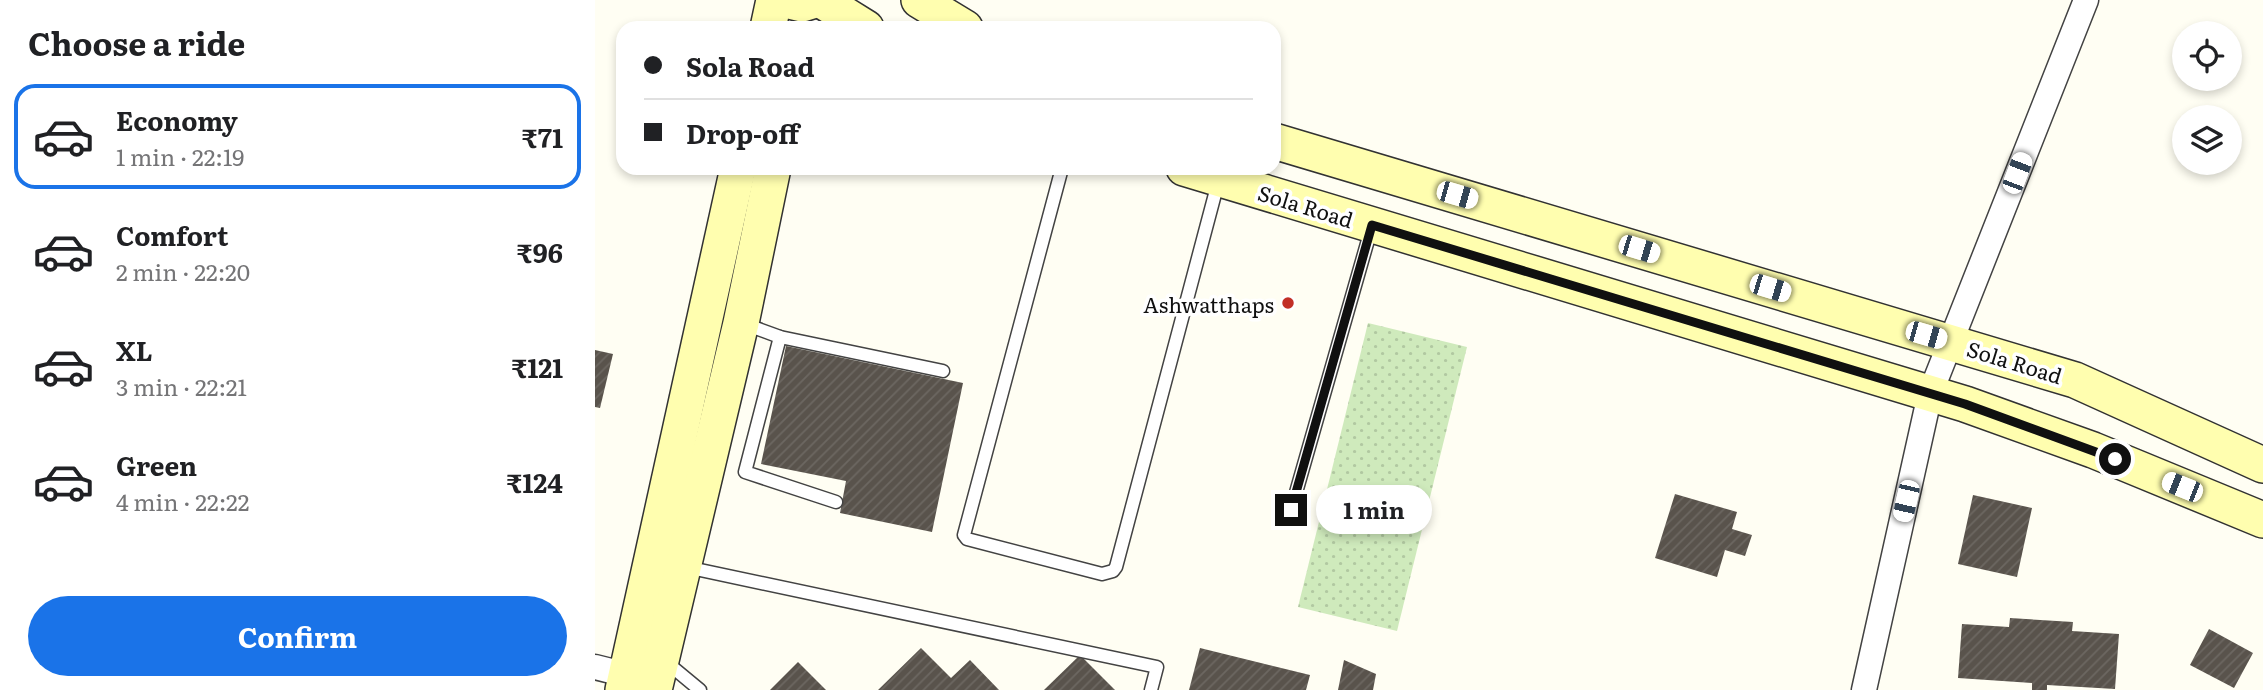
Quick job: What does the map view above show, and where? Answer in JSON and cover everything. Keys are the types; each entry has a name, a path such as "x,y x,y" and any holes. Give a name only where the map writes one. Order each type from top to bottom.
{"main road":[{"path":"919,0 954,21"},
{"path":"777,21 799,5 846,21"},
{"name":"Sola Road","path":"1281,143 2075,380 2263,465"},
{"path":"632,676 737,175"},
{"path":"632,676 683,566 741,323 772,175"},
{"name":"Sola Road","path":"1206,175 1930,394 2093,450 2263,520"},
{"path":"2204,496 2263,538"}],"street":[{"path":"1864,690 1930,394 2086,0"}],"lane":[{"path":"1060,175 964,535 968,539 1102,574 1113,572 1116,567 1219,179"},
{"path":"1291,510 1372,225"},
{"path":"741,323 780,337 943,371"},
{"path":"780,337 745,472 836,502"},
{"path":"683,566 1157,667 1151,690"},
{"path":"632,676 700,690"}],"green space":[{"path":"1368,323 1467,347 1397,631 1298,607"}],"building":[{"path":"786,346 963,383 932,532 840,513 846,481 761,464"},
{"path":"595,350 613,354 600,408 595,407"},
{"path":"1675,494 1737,512 1732,529 1752,535 1745,556 1725,550 1717,577 1655,558"},
{"path":"1973,495 2032,508 2017,577 1958,564"},
{"path":"2010,618 2073,622 2072,631 2119,634 2115,689 2047,685 2047,690 2032,690 2032,683 1958,678 1962,624 2009,627"},
{"path":"2209,629 2253,653 2234,688 2190,665"},
{"path":"921,648 951,678 970,660 999,690 878,690"},
{"path":"1200,648 1310,675 1306,690 1189,690"},
{"path":"1080,655 1115,690 1044,690"},
{"path":"1344,660 1376,674 1373,690 1338,690"},
{"path":"798,662 826,690 770,690"}],"place":[{"name":"Ashwatthaps","path":"1288,303"}],"route":[{"path":"1291,510 1372,225 1965,404 2115,459"}]}
